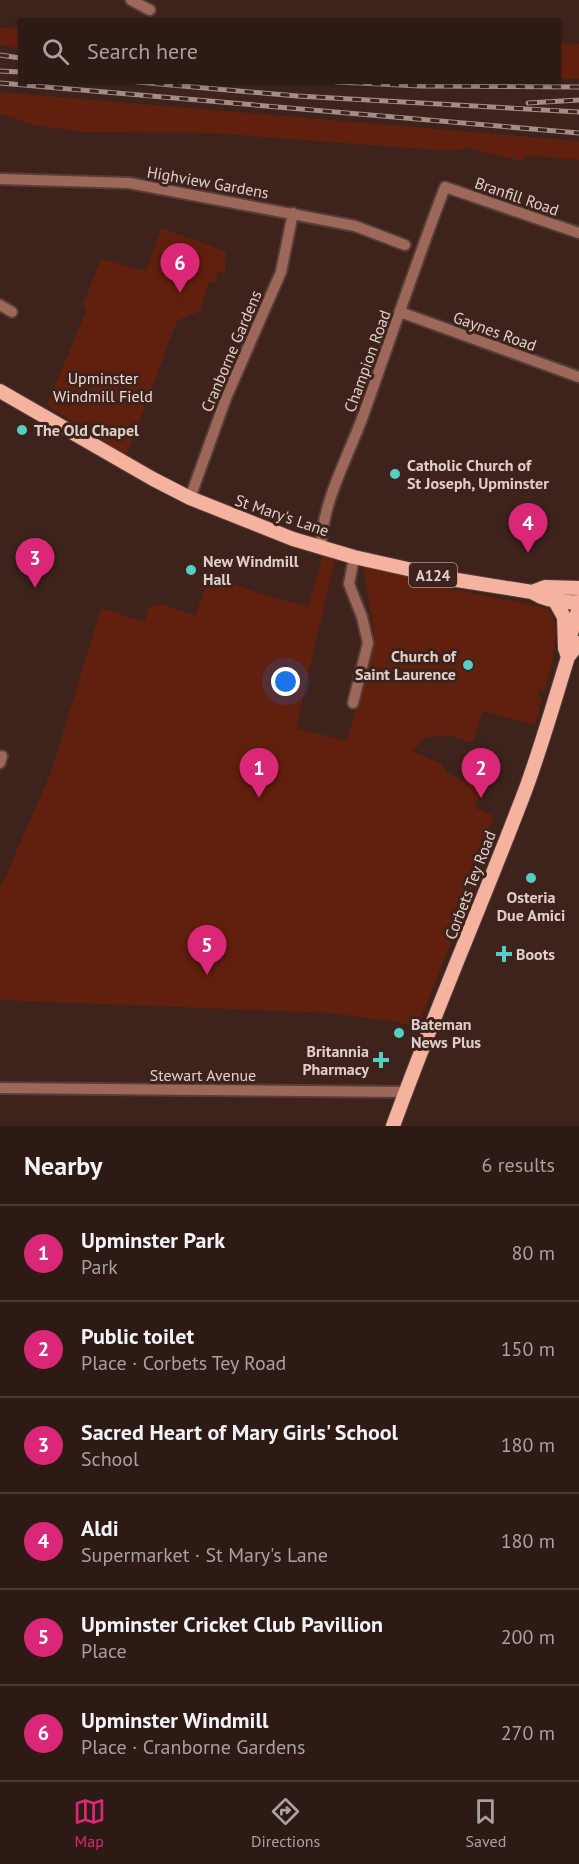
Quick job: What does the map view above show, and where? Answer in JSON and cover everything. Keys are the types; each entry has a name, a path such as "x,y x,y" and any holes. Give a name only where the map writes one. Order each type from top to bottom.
{"main road":[{"name":"St Mary's Lane","path":"0,392 190,498 293,539 354,557 457,580 532,592 545,587 579,588"},
{"path":"532,592 542,599 579,602"},
{"path":"555,601 564,617 565,648 572,651"},
{"name":"Corbets Tey Road","path":"393,1126 429,1029 446,992 526,789 572,651 568,646 579,607"}],"street":[{"path":"131,0 150,10"},
{"name":"Highview Gardens","path":"0,179 129,183 355,226 405,245"},
{"name":"Branfill Road","path":"445,187 579,233"},
{"name":"Champion Road","path":"321,547 323,522 400,312 419,253 445,187"},
{"name":"Cranborne Gardens","path":"190,498 226,398 281,272 293,213"},
{"path":"0,305 12,312"},
{"name":"Gaynes Road","path":"400,312 579,377"},
{"path":"353,703 368,643 362,617 350,584 354,557"},
{"name":"Stewart Avenue","path":"0,1088 405,1092"}],"green space":[{"path":"18,27 18,49 0,45 0,28"},
{"path":"561,43 579,44 579,79 561,79"},
{"path":"0,92 579,141 579,160 525,155 522,161 467,148 450,151 212,133 84,132 34,125 0,113"},
{"name":"Upminster Windmill Field","path":"161,228 226,251 225,273 217,272 216,282 209,282 200,311 177,321 126,456 47,405 87,309 83,305 101,259 146,271"},
{"path":"323,555 335,558 296,728 347,741 375,639 363,564 441,587 547,608 555,624 552,660 545,691 539,690 538,696 542,699 535,725 483,711 473,743 449,735 424,738 413,751 442,764 447,773 482,787 475,808 494,816 489,830 495,833 417,1028 397,1022 331,1013 0,1000 0,889 51,772 101,608 144,622 149,607 161,604 195,616 210,575 258,593 308,607"}],"railway":[{"path":"0,55 18,58"},
{"path":"0,71 18,72"},
{"path":"0,83 579,133"},
{"path":"160,84 297,96 579,112"},
{"path":"378,84 579,87"},
{"path":"528,103 579,100"}],"place":[{"name":"Upminster Windmill","path":"180,293"},
{"name":"The Old Chapel","path":"22,430"},
{"name":"Catholic Church of St Joseph, Upminster","path":"395,474"},
{"name":"Aldi","path":"528,553"},
{"name":"New Windmill Hall","path":"191,570"},
{"name":"Sacred Heart of Mary Girls' School","path":"35,588"},
{"name":"Church of Saint Laurence","path":"468,665"},
{"name":"Upminster Park","path":"259,798"},
{"name":"Public toilet","path":"481,798"},
{"name":"Osteria Due Amici","path":"531,878"},
{"name":"Boots","path":"504,954"},
{"name":"Upminster Cricket Club Pavillion","path":"207,975"},
{"name":"Bateman News Plus","path":"399,1033"},
{"name":"Britannia Pharmacy","path":"381,1060"}]}
